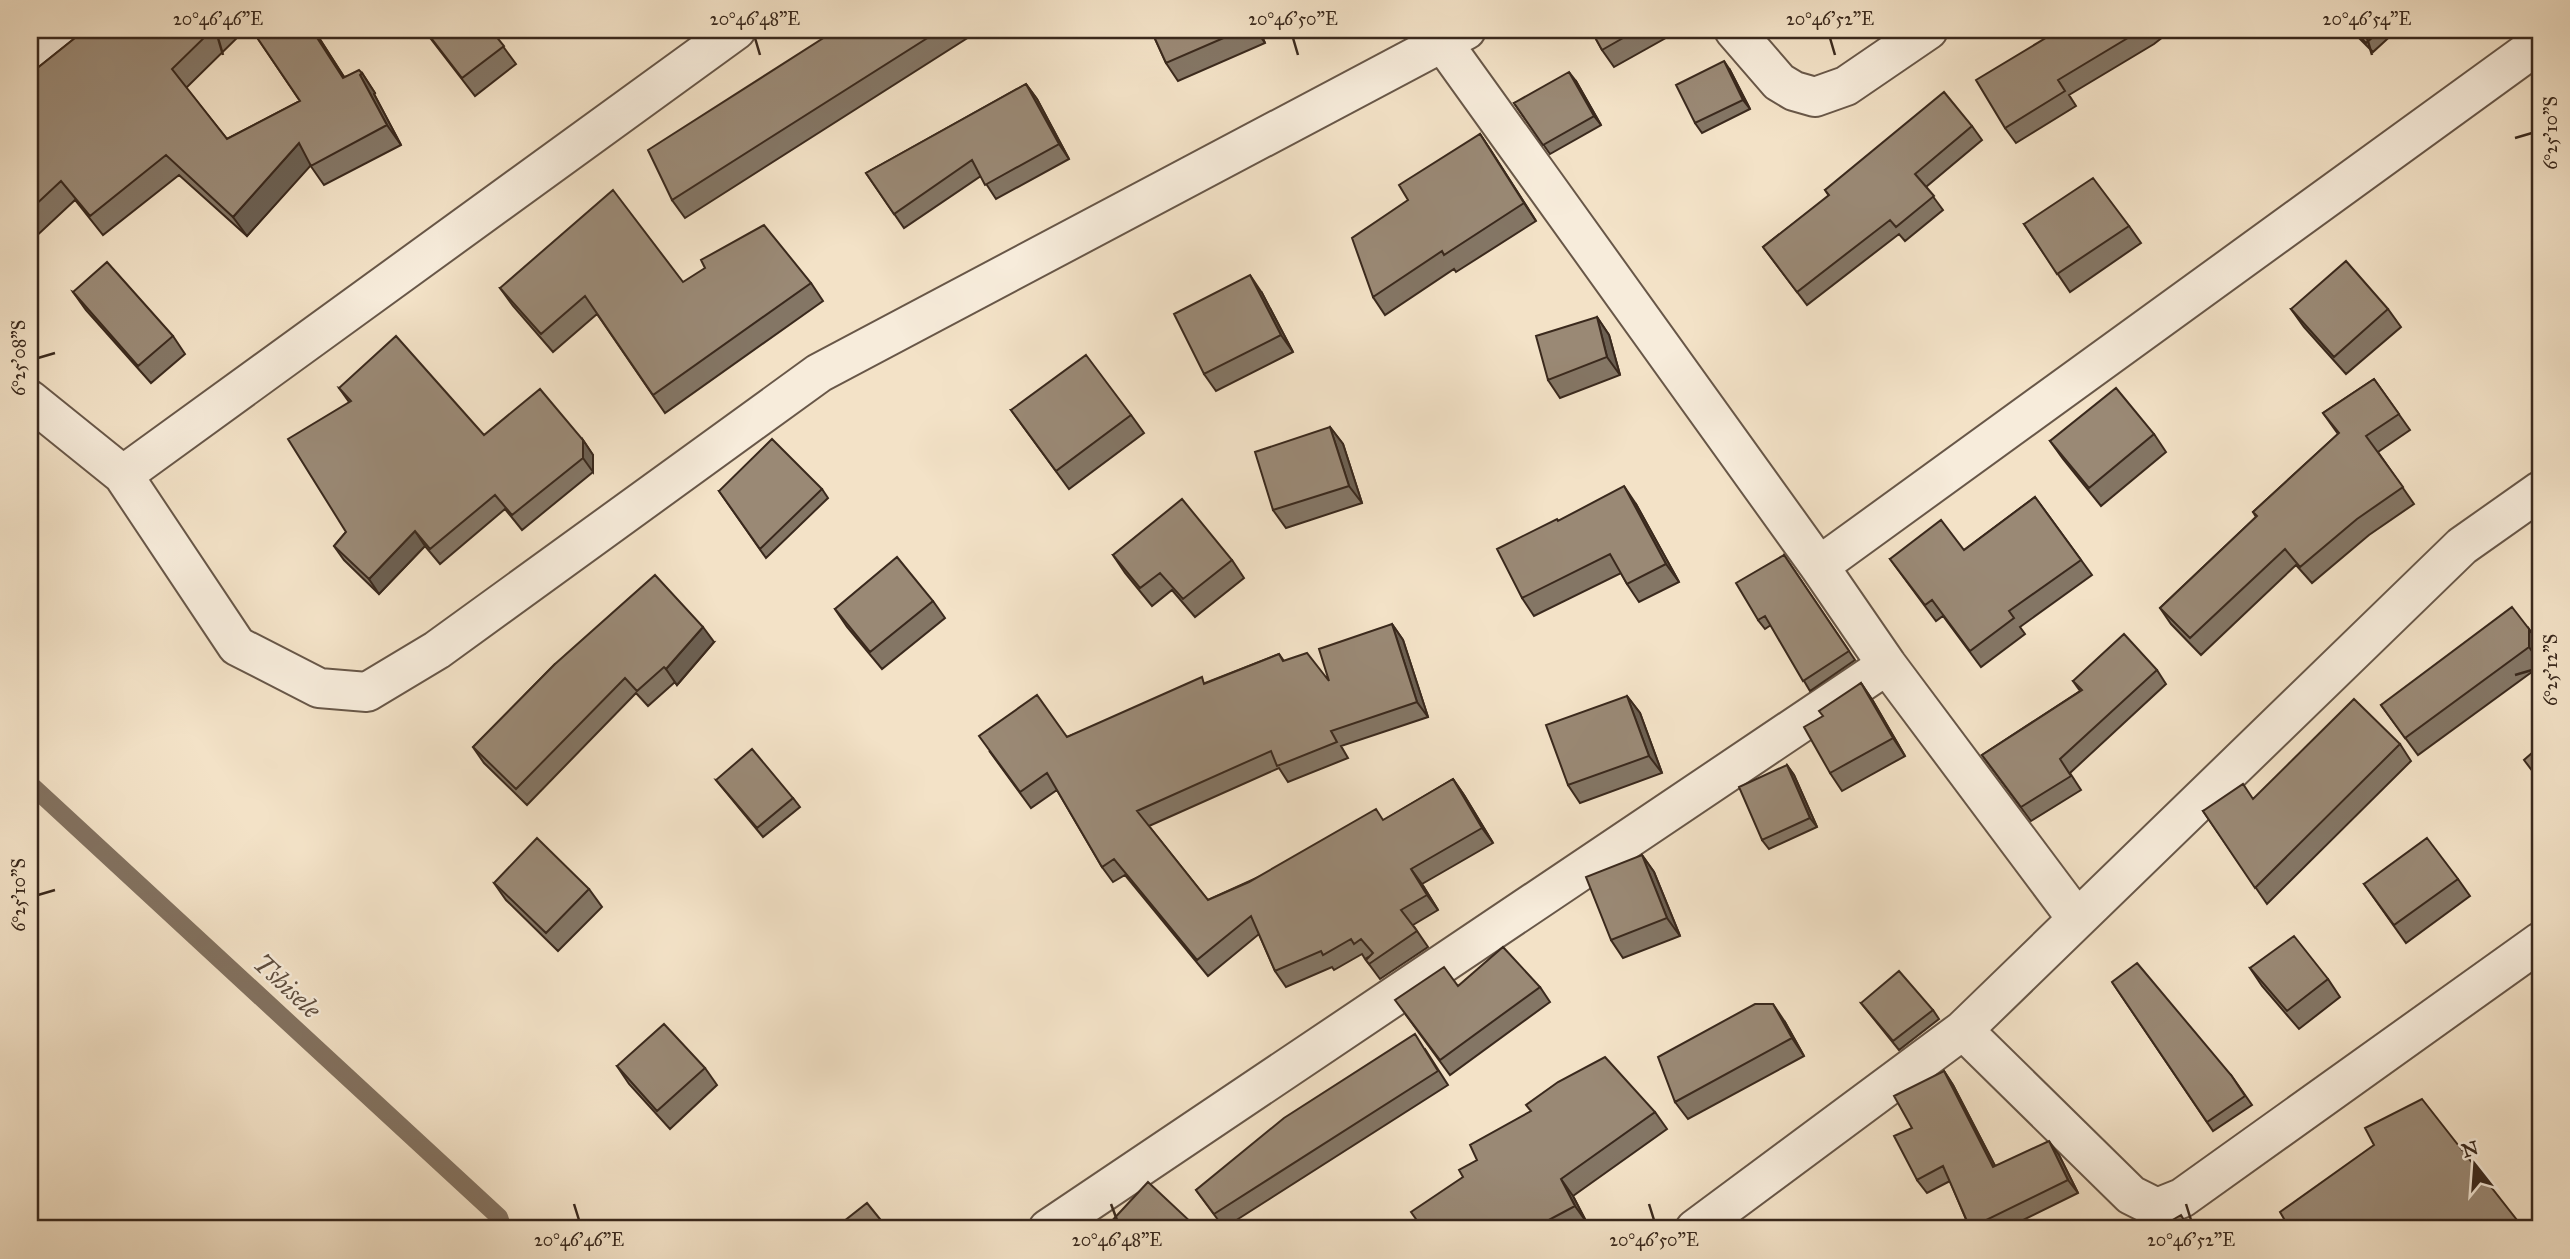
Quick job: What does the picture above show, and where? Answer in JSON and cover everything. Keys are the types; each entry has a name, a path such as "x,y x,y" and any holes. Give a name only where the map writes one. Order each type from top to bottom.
{"street":[{"path":"30,61 70,30"},
{"path":"124,475 736,30"},
{"path":"1734,30 1779,82 1794,91 1815,97 1846,86 1928,30"},
{"path":"30,400 124,475 237,646 319,688 367,692 437,650 819,373 1455,37 1887,665 2077,919"},
{"path":"1819,566 2540,43"},
{"path":"1695,1229 1963,1030 2462,546 2540,492"},
{"path":"1048,1229 1887,665"},
{"path":"1963,1030 2131,1195 2157,1208 2182,1198 2540,943"}],"building":[{"path":"85,30 212,30 172,69 227,139 300,101 252,30 312,30 343,78 359,70 362,73 360,75 387,125 311,166 299,143 233,217 166,155 90,216 61,181 30,210 30,74"},
{"path":"425,30 491,30 504,46 462,78"},
{"path":"836,30 940,30 672,200 648,150"},
{"path":"1151,30 1242,30 1166,63"},
{"path":"1591,30 1637,30 1602,50"},
{"path":"2059,30 2141,30 2058,80 2065,91 2005,128 1976,80"},
{"path":"2354,30 2381,30 2366,43"},
{"path":"1724,61 1743,100 1695,123 1676,85"},
{"path":"1569,72 1594,116 1543,145 1514,103"},
{"path":"1026,84 1059,144 985,185 972,160 894,214 866,173"},
{"path":"1944,92 1972,126 1915,174 1934,196 1896,227 1890,220 1797,292 1763,247 1829,195 1825,190"},
{"path":"1480,134 1524,203 1444,255 1442,251 1373,297 1352,238 1408,200 1399,185"},
{"path":"2093,178 2129,226 2057,274 2024,224"},
{"path":"613,190 683,282 705,268 701,260 764,225 811,283 653,395 585,296 541,334 500,288"},
{"path":"2346,261 2388,309 2334,357 2291,309"},
{"path":"107,262 173,336 138,366 73,292"},
{"path":"1250,275 1281,335 1204,374 1174,314"},
{"path":"1597,317 1607,357 1548,380 1536,336"},
{"path":"396,336 484,435 540,389 583,440 583,458 512,515 495,495 430,549 415,531 369,579 334,546 346,532 288,439 351,401 339,388"},
{"path":"1086,355 1131,415 1056,471 1011,410"},
{"path":"2374,379 2399,414 2366,436 2403,487 2357,519 2300,567 2285,549 2190,638 2160,608 2257,516 2253,512 2339,433 2323,413"},
{"path":"2116,388 2154,434 2089,488 2050,441"},
{"path":"1330,427 1349,486 1273,510 1255,452"},
{"path":"772,439 822,489 760,549 719,491"},
{"path":"1624,486 1666,564 1627,584 1610,554 1522,598 1497,549"},
{"path":"2035,497 2081,560 2009,611 2014,618 1970,651 1932,600 1925,605 1890,559 1941,520 1964,550"},
{"path":"1182,499 1232,560 1183,599 1160,573 1140,588 1113,555"},
{"path":"1784,555 1849,651 1803,681 1765,616 1758,620 1736,583"},
{"path":"897,557 933,601 870,652 835,609"},
{"path":"655,575 703,627 666,669 664,667 637,691 625,678 516,789 473,747 555,664"},
{"path":"2512,607 2529,629 2529,647 2405,738 2381,705"},
{"path":"1392,624 1417,702 1331,731 1337,742 1277,766 1271,751 1137,811 1208,900 1249,882 1376,809 1383,820 1453,779 1482,828 1411,869 1427,895 1401,910 1417,931 1369,964 1366,960 1373,953 1361,939 1354,944 1351,939 1323,955 1321,951 1275,971 1251,916 1197,960 1114,859 1102,867 1047,773 1020,792 979,736 1037,695 1067,737 1202,677 1204,684 1279,654 1283,661 1307,653 1329,681 1319,649"},
{"path":"2124,634 2157,670 2060,759 2071,776 2021,807 1982,755 2082,690 2073,681"},
{"path":"1861,683 1893,738 1830,773 1804,727 1823,716 1819,711"},
{"path":"1627,696 1649,756 1568,785 1546,725"},
{"path":"2354,699 2400,744 2255,888 2203,811 2243,784 2253,799"},
{"path":"2540,746 2540,781 2524,760"},
{"path":"752,749 793,798 757,828 716,780"},
{"path":"1787,765 1810,818 1762,840 1739,787"},
{"path":"537,838 589,889 546,933 494,883"},
{"path":"2427,838 2458,879 2394,925 2364,884"},
{"path":"1642,855 1667,918 1611,940 1586,877"},
{"path":"2294,936 2328,979 2287,1011 2250,968"},
{"path":"1503,947 1540,987 1440,1060 1395,1000 1444,967 1458,986"},
{"path":"2137,963 2231,1075 2245,1096 2207,1122 2112,982"},
{"path":"1899,971 1933,1010 1893,1041 1861,1003"},
{"path":"1755,1004 1773,1004 1792,1038 1675,1102 1658,1057"},
{"path":"664,1024 705,1068 657,1111 617,1066"},
{"path":"1415,1034 1438,1071 1214,1214 1196,1190 1284,1118"},
{"path":"1605,1057 1655,1112 1561,1179 1575,1206 1532,1229 1423,1229 1411,1212 1463,1177 1459,1170 1477,1160 1470,1145 1531,1111 1526,1105 1558,1082"},
{"path":"1944,1071 1993,1167 2049,1141 2068,1180 1970,1228 1943,1166 1917,1180 1894,1136 1912,1128 1894,1096"},
{"path":"2422,1099 2524,1229 2279,1229 2287,1224 2280,1212 2374,1145 2365,1128"},
{"path":"1148,1182 1194,1225 1191,1229 1115,1229 1109,1224"},
{"path":"867,1203 888,1229 834,1229"},
{"path":"2181,1215 2189,1229 2157,1229"}],"waterway":[{"name":"Tshisele","path":"30,784 499,1217 503,1229"}]}
